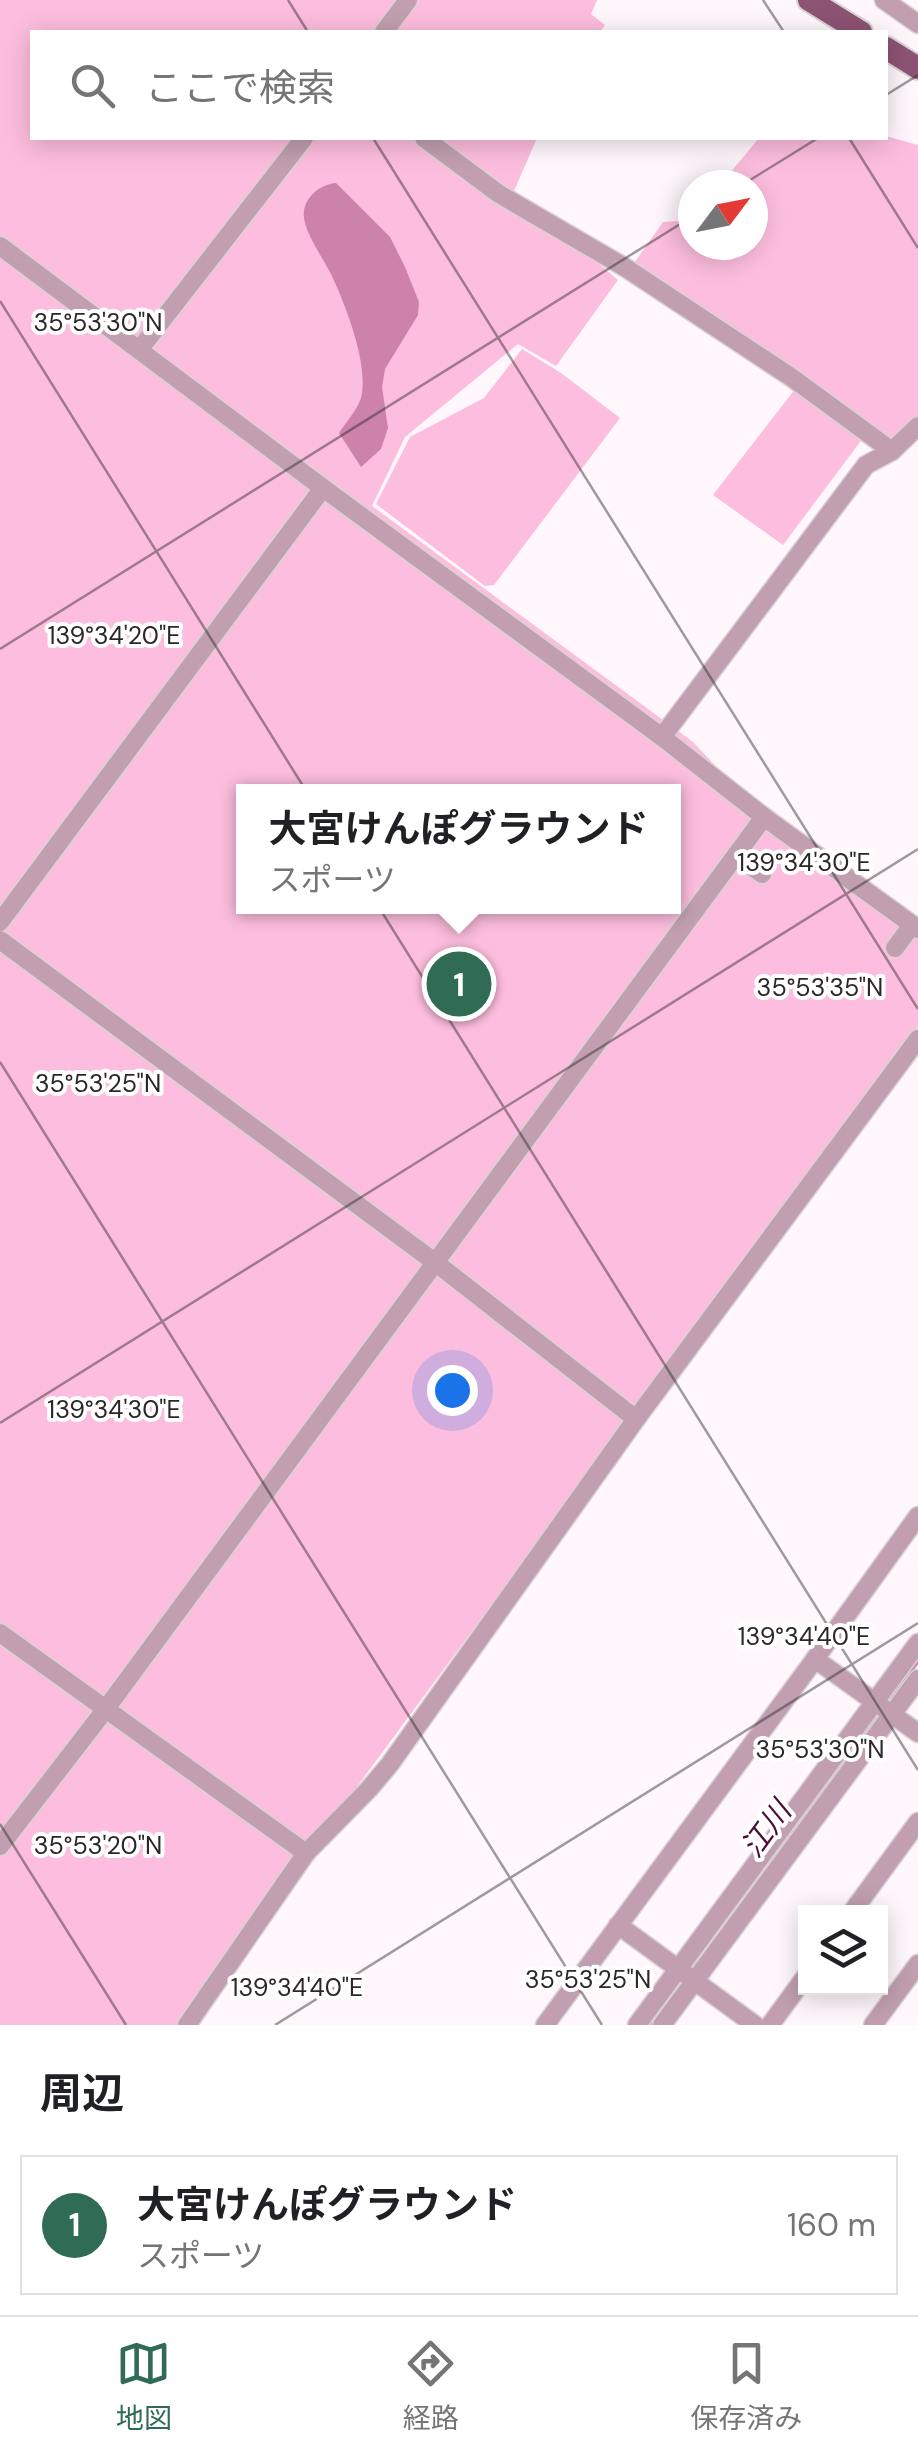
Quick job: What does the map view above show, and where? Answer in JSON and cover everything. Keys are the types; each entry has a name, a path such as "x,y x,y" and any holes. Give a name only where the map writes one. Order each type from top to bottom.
{"main road":[{"path":"809,0 858,30"},
{"path":"888,49 918,68"}],"street":[{"path":"386,30 408,0"},
{"path":"884,0 918,24"},
{"path":"139,350 302,140"},
{"path":"427,140 499,194 626,268 791,377 892,451"},
{"path":"0,246 915,927 895,948"},
{"path":"662,737 866,465 892,451 918,426"},
{"path":"0,922 323,488"},
{"path":"0,1846 764,818"},
{"path":"736,855 762,874"},
{"path":"0,940 436,1263 636,1419"},
{"path":"187,2025 306,1853 390,1764 636,1419 918,1040"},
{"path":"544,2025 918,1516"},
{"path":"0,1633 306,1853"},
{"path":"637,2025 686,1975 883,1707 918,1643"},
{"path":"816,1658 918,1733"},
{"path":"883,1707 918,1679"},
{"path":"857,1905 918,1822"},
{"path":"618,1925 755,2025"},
{"path":"873,2025 918,1964"},
{"path":"662,2025 686,1975"},
{"path":"770,2025 798,1987"}],"shaded area":[{"path":"0,0 597,0 591,14 605,25 601,30 30,30 30,140 536,140 514,191 618,280 556,366 518,344 405,437 372,506 693,742 764,817 918,940 918,1027 181,2025 0,2025"},
{"path":"888,137 918,145 918,416 893,441 632,266 663,222 678,221 678,260 768,260 768,170 732,170 757,140 888,140"},
{"path":"336,183 390,237 419,302 418,315 385,369 382,387 388,428 381,449 361,467 339,433 361,398 363,379 358,348 342,300 304,218 311,196"},
{"path":"522,349 620,418 494,585 485,586 376,504 410,437 484,398"},
{"path":"796,388 863,438 783,545 713,495"}],"waterway":[{"name":"江川","path":"650,2025 918,1660"}],"place":[{"name":"大宮けんぽグラウンド","path":"459,984"}]}
